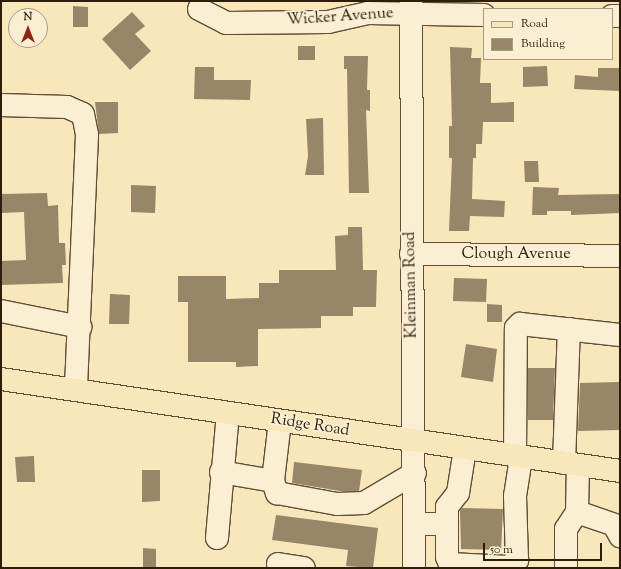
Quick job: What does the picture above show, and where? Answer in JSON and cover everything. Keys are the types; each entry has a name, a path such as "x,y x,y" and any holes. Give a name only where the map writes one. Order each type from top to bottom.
{"main road":[{"name":"Ridge Road","path":"1,379 414,442 620,471"}],"street":[{"name":"Wicker Avenue","path":"199,9 226,23 328,22 368,13 411,8 483,15"},
{"name":"Kleinman Road","path":"411,8 411,254 414,442 414,568"},
{"path":"1,105 68,107 83,114 87,134 80,327 76,390"},
{"name":"Clough Avenue","path":"411,254 620,256"},
{"path":"1,311 80,327"},
{"path":"465,449 458,492 447,507 447,557 450,564 509,567 517,560 515,496 518,456 516,328 520,324 620,336"},
{"path":"566,568 566,529 577,512 571,464 569,329"},
{"path":"217,538 221,472 228,413"},
{"path":"280,421 273,481 277,492 337,504 364,502 414,473"},
{"path":"221,472 273,481"},
{"path":"577,512 614,525 620,536"},
{"path":"414,524 447,524"},
{"path":"278,564 304,568"}],"building":[{"path":"73,6 88,7 88,27 73,27"},
{"path":"132,12 145,26 135,34 151,51 130,70 102,39"},
{"path":"298,46 315,46 315,60 298,60"},
{"path":"450,47 472,48 471,58 481,58 480,83 491,83 491,103 514,102 514,122 483,122 482,144 476,144 476,158 473,158 472,199 505,201 504,217 470,216 469,231 449,231 452,158 449,158 449,126 452,126"},
{"path":"344,56 368,56 367,90 370,90 370,111 366,110 369,193 349,193 347,69 344,69"},
{"path":"547,66 548,86 523,87 523,67"},
{"path":"195,67 214,67 214,80 251,80 250,100 194,99"},
{"path":"598,68 620,68 620,91 574,89 575,75 598,77"},
{"path":"95,102 118,102 118,133 99,134"},
{"path":"323,118 324,175 305,175 308,156 306,119"},
{"path":"524,161 538,161 539,182 525,182"},
{"path":"131,185 156,186 155,213 131,212"},
{"path":"533,187 559,188 558,195 620,194 620,213 571,215 571,211 547,211 547,215 532,215"},
{"path":"47,193 48,206 58,205 59,243 65,243 66,265 62,265 63,283 1,285 1,261 26,260 24,212 1,213 1,194"},
{"path":"348,227 362,227 363,270 377,270 376,307 353,307 353,316 321,316 321,328 258,329 258,366 236,367 236,362 188,362 188,302 178,302 178,276 226,276 226,299 259,298 259,283 279,283 279,270 336,270 335,236 348,235"},
{"path":"454,278 487,279 486,302 453,301"},
{"path":"110,294 130,295 129,324 109,324"},
{"path":"487,304 502,305 502,322 487,322"},
{"path":"466,344 497,349 493,382 461,377"},
{"path":"528,368 555,368 553,420 528,420"},
{"path":"620,382 620,430 578,431 580,383"},
{"path":"34,456 35,482 17,482 15,457"},
{"path":"294,462 362,470 359,491 340,491 292,483"},
{"path":"142,470 160,470 160,501 142,502"},
{"path":"462,508 503,509 501,550 461,549 460,511"},
{"path":"276,515 378,528 373,568 346,566 348,550 272,540"},
{"path":"143,548 156,549 156,568 143,568"}]}
